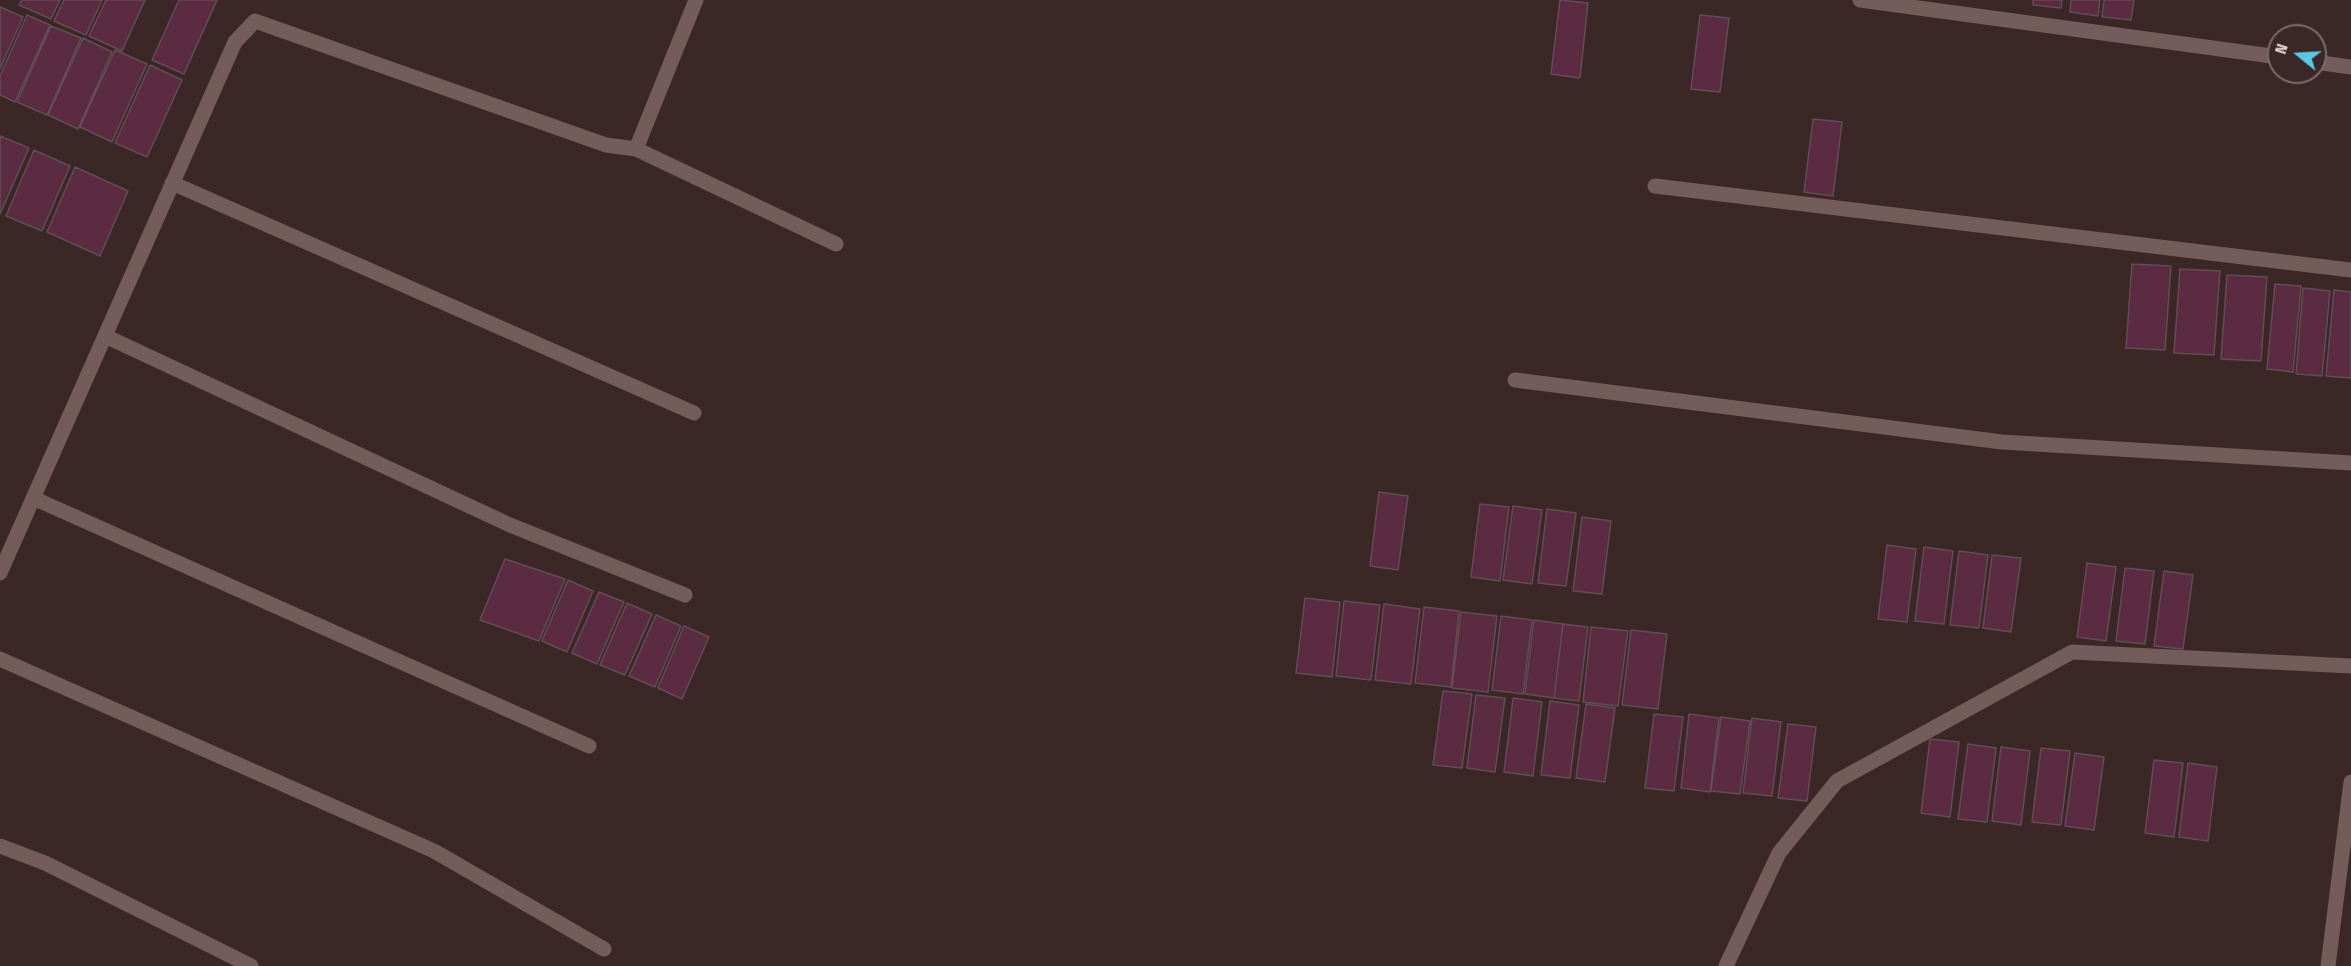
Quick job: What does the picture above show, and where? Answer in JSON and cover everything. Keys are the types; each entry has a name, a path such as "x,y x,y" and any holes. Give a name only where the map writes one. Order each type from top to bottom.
{"street":[{"path":"636,149 696,0"},
{"path":"1860,0 2267,55"},
{"path":"0,573 235,42 255,21 606,145 636,149 836,244"},
{"path":"2327,64 2351,67"},
{"path":"172,183 694,413"},
{"path":"1655,186 2351,270"},
{"path":"105,336 510,525 685,595"},
{"path":"1515,380 2002,442 2351,463"},
{"path":"33,498 589,746"},
{"path":"1726,966 1779,854 1836,781 2072,652 2351,666"},
{"path":"0,660 434,851 604,949"},
{"path":"2328,966 2351,782"},
{"path":"0,846 45,863 251,966"}],"building":[{"path":"22,0 60,0 51,19 19,5"},
{"path":"64,0 102,0 86,35 54,21"},
{"path":"106,0 145,0 122,51 89,36"},
{"path":"179,0 217,0 184,74 152,60"},
{"path":"1560,0 1588,3 1580,78 1551,74"},
{"path":"2033,0 2062,0 2061,8 2033,5"},
{"path":"2071,0 2100,0 2098,16 2070,12"},
{"path":"2104,0 2134,0 2131,20 2102,17"},
{"path":"0,7 23,17 0,69"},
{"path":"27,15 50,25 15,102 0,95 0,76"},
{"path":"1700,15 1729,18 1720,92 1691,89"},
{"path":"51,26 81,38 47,115 17,102"},
{"path":"83,38 112,52 78,129 48,115"},
{"path":"115,50 147,64 112,142 80,127"},
{"path":"150,65 182,80 147,157 115,143"},
{"path":"1813,119 1842,122 1833,196 1804,192"},
{"path":"0,136 29,148 0,214"},
{"path":"34,150 70,166 42,231 6,216"},
{"path":"75,167 128,191 100,256 47,232"},
{"path":"2132,264 2171,266 2165,350 2126,348"},
{"path":"2180,269 2220,271 2214,355 2174,353"},
{"path":"2227,275 2267,277 2261,361 2221,359"},
{"path":"2275,284 2301,286 2293,372 2267,369"},
{"path":"2303,288 2330,291 2322,376 2296,374"},
{"path":"2334,290 2351,292 2351,378 2326,376"},
{"path":"1379,492 1408,496 1398,570 1370,566"},
{"path":"1480,504 1509,507 1500,581 1471,577"},
{"path":"1513,506 1542,510 1532,584 1503,580"},
{"path":"1547,509 1576,513 1566,586 1538,583"},
{"path":"1582,517 1611,521 1602,594 1573,591"},
{"path":"1887,545 1916,549 1907,622 1878,619"},
{"path":"1924,547 1953,551 1944,624 1915,621"},
{"path":"1959,551 1988,555 1979,628 1950,625"},
{"path":"1992,555 2021,558 2011,632 1983,628"},
{"path":"505,559 565,579 539,641 480,620"},
{"path":"2087,563 2116,567 2106,641 2077,637"},
{"path":"2125,568 2154,571 2145,644 2116,641"},
{"path":"2164,571 2193,575 2183,649 2154,646"},
{"path":"568,580 593,591 567,652 542,641"},
{"path":"599,592 624,602 597,664 572,653"},
{"path":"1305,598 1340,602 1332,677 1296,673"},
{"path":"1344,601 1380,605 1371,680 1336,676"},
{"path":"627,603 652,614 625,675 600,665"},
{"path":"1384,604 1420,609 1411,684 1375,680"},
{"path":"1424,607 1459,611 1451,687 1415,683"},
{"path":"1461,612 1497,616 1488,692 1452,688"},
{"path":"656,615 681,626 655,687 629,676"},
{"path":"1501,616 1532,620 1523,694 1492,690"},
{"path":"1534,620 1563,624 1554,698 1525,694"},
{"path":"1563,624 1588,627 1579,701 1554,698"},
{"path":"684,626 709,637 682,699 658,688"},
{"path":"1591,627 1628,631 1618,706 1583,702"},
{"path":"1631,630 1667,634 1658,709 1622,705"},
{"path":"1443,691 1472,694 1462,768 1433,765"},
{"path":"1476,695 1505,698 1495,772 1467,768"},
{"path":"1513,698 1542,702 1533,776 1504,772"},
{"path":"1550,701 1579,705 1570,778 1541,775"},
{"path":"1586,704 1615,708 1605,782 1576,778"},
{"path":"1654,714 1683,717 1674,791 1645,788"},
{"path":"1689,714 1719,718 1710,792 1681,788"},
{"path":"1721,717 1750,721 1740,794 1711,791"},
{"path":"1752,718 1781,722 1772,796 1743,793"},
{"path":"1788,724 1816,727 1807,801 1778,798"},
{"path":"1930,739 1959,742 1950,817 1921,813"},
{"path":"1968,744 1996,748 1987,822 1958,819"},
{"path":"2001,747 2030,751 2021,825 1992,821"},
{"path":"2041,748 2070,751 2061,825 2032,822"},
{"path":"2075,753 2104,757 2094,830 2065,826"},
{"path":"2154,760 2183,763 2174,837 2145,833"},
{"path":"2188,763 2217,767 2208,841 2179,837"}]}
